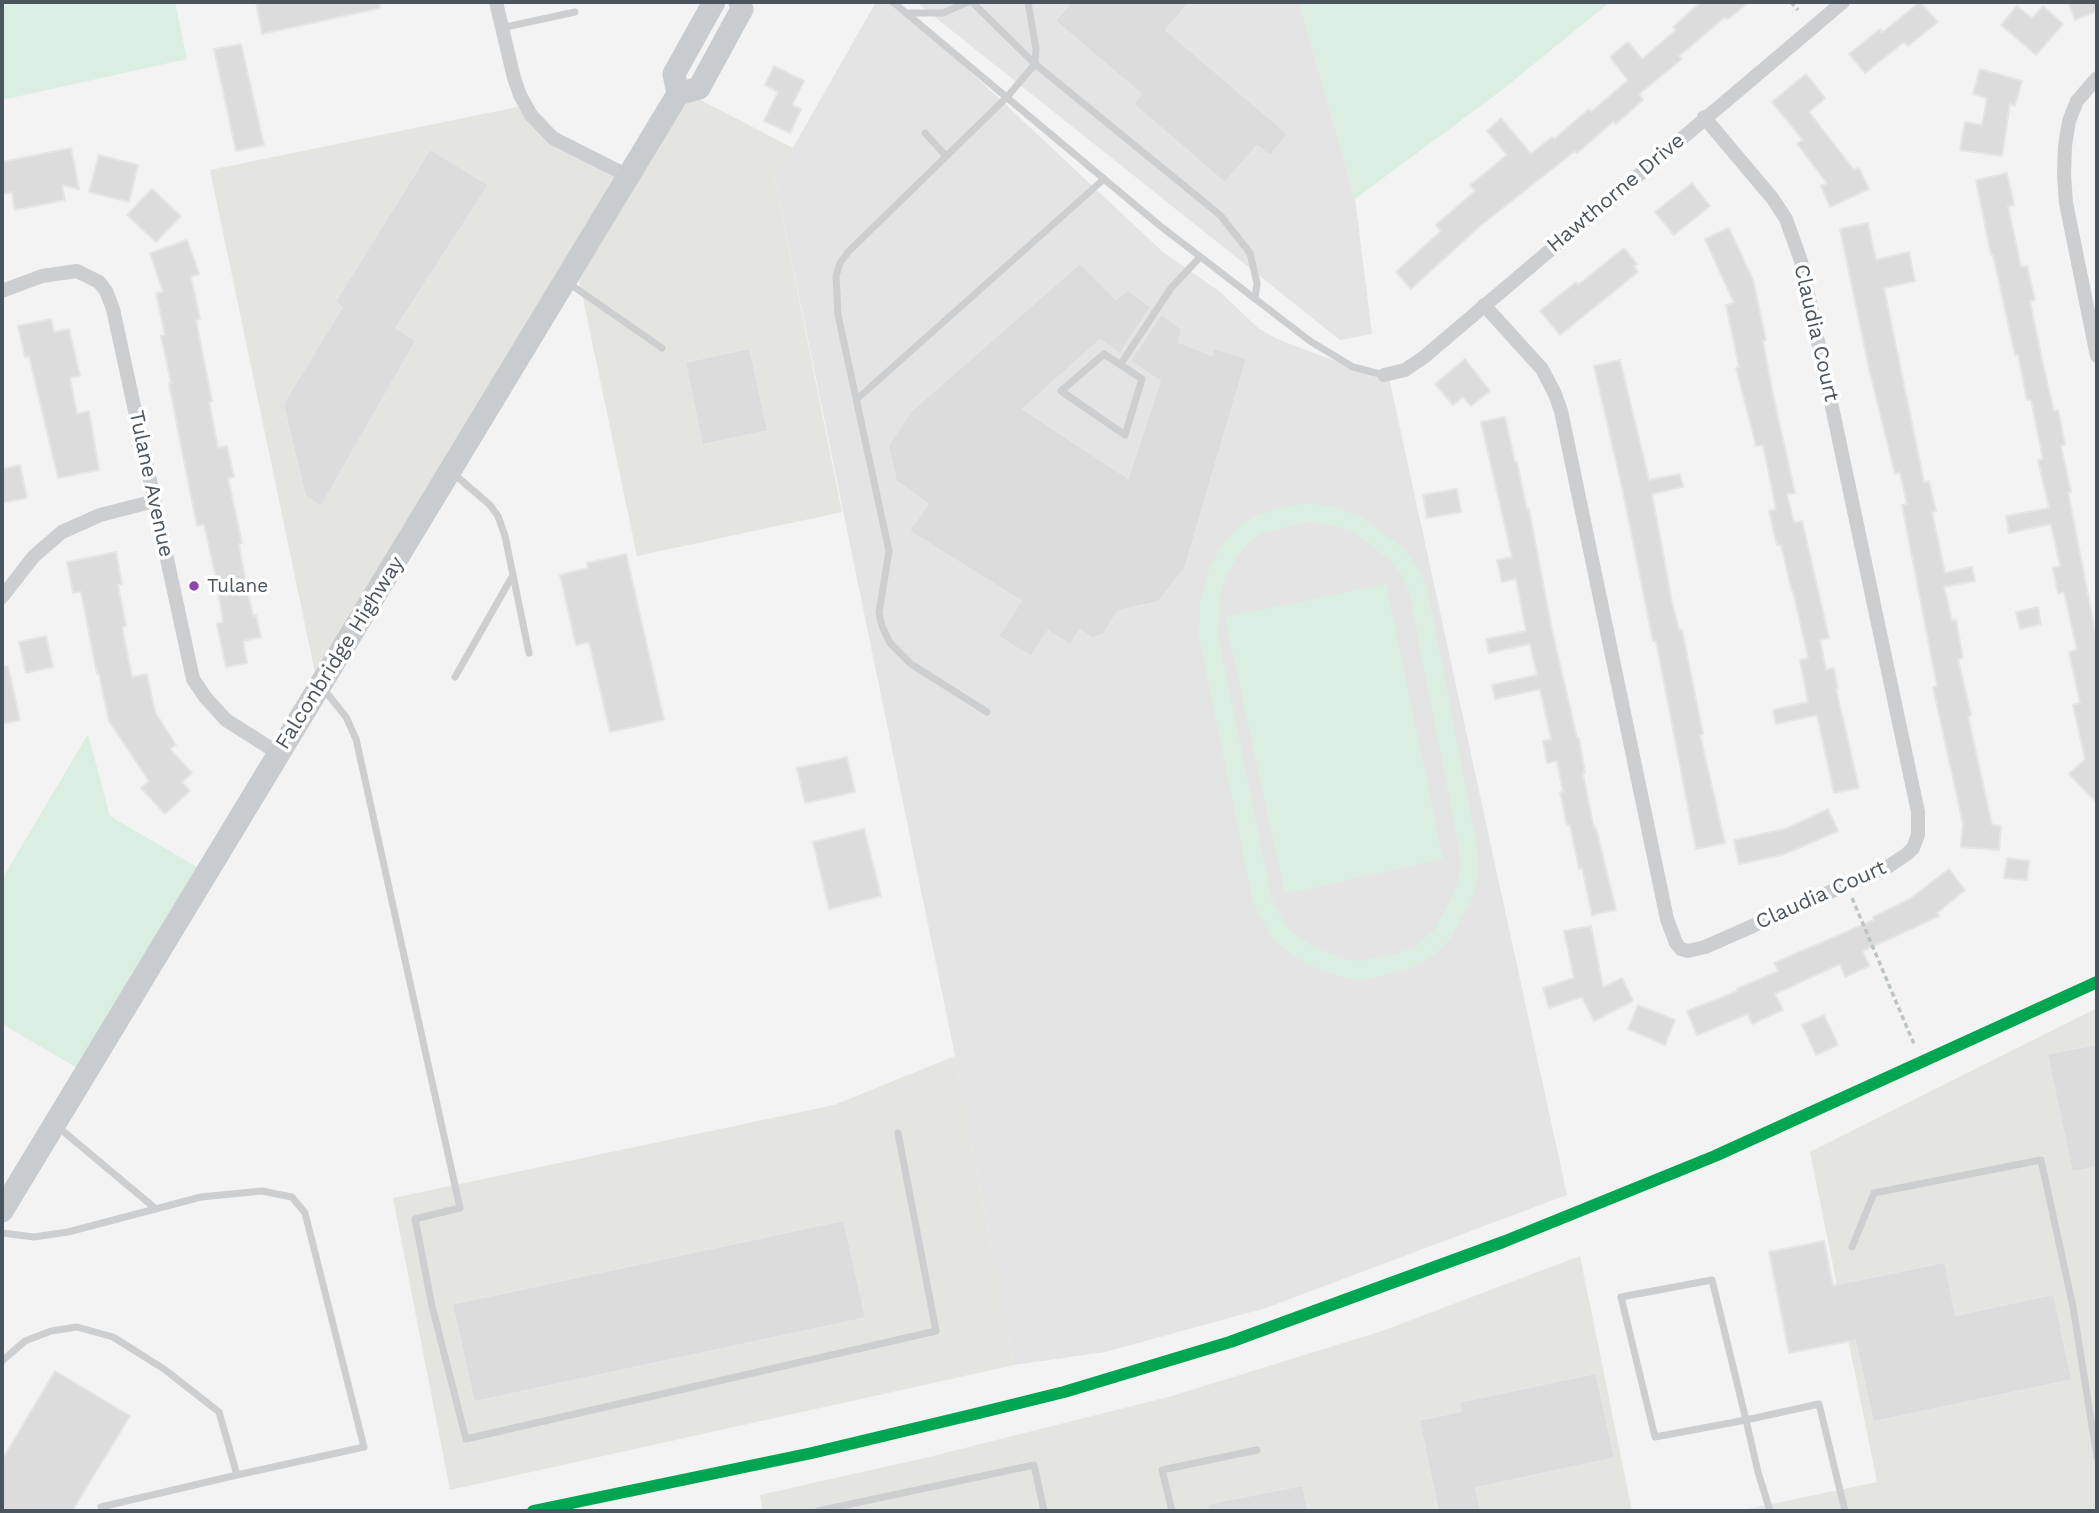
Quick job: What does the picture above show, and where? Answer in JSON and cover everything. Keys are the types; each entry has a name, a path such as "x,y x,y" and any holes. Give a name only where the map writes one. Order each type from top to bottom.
{"main road":[{"name":"Falconbridge Highway","path":"678,94 674,74 714,2"},
{"name":"Falconbridge Highway","path":"3,1208 678,94 699,88 742,9 740,2"}],"street":[{"path":"496,2 520,95 539,125 553,138 628,176"},
{"name":"Hawthorne Drive","path":"1384,375 1405,370 1424,357 1704,117 1843,2"},
{"path":"2097,78 2077,102 2069,121 2064,174 2066,203 2097,356"},
{"name":"Claudia Court","path":"1484,305 1542,369 1561,411 1667,919 1676,943 1688,951 1705,947 1889,866 1907,855 1918,835 1918,812 1801,261 1786,219 1773,199 1704,117"},
{"name":"Tulane Avenue","path":"2,291 42,276 77,271 99,282 106,292 113,309 193,679 226,720 278,752"},
{"path":"2,597 34,556 62,532 100,515 155,501"}],"lane":[{"path":"893,2 1104,179 1255,299 1339,360 1353,367 1384,375"},
{"path":"907,13 943,13 970,2 1035,64 1220,215 1250,253 1257,283 1255,299"},
{"path":"987,712 911,664 890,643 882,626 879,613 889,551 838,315 836,275 848,252 1007,97 1035,64 1036,49 1028,2"},
{"path":"501,28 575,12"},
{"path":"925,133 946,156"},
{"path":"857,399 1104,179"},
{"path":"1120,365 1171,288 1200,257"},
{"path":"566,282 662,348"},
{"path":"1104,354 1120,365 1142,379 1125,435 1061,391 1104,354"},
{"path":"451,472 490,505 498,516 505,536 529,653"},
{"path":"455,677 513,575"},
{"path":"321,687 346,717 356,739 460,1208 415,1219 432,1306 466,1439 936,1331 898,1133"},
{"path":"54,1124 156,1209"},
{"path":"1852,1247 1874,1193 2040,1160 2073,1307 2097,1457"},
{"path":"2,1233 34,1237 68,1232 201,1198 262,1191 292,1197 305,1213 364,1447 101,1507"},
{"path":"1770,1511 1746,1420 1712,1280 1621,1297 1654,1437 1746,1420 1819,1404 1845,1511"},
{"path":"2,1361 25,1341 51,1331 77,1327 113,1337 164,1368 219,1412 237,1475"},
{"path":"1172,1511 1162,1470 1257,1450"},
{"path":"818,1511 1034,1465 1044,1511"}],"path":[{"path":"1791,2 1798,10"},
{"path":"1846,885 1914,1044"}],"shaded area":[{"path":"876,2 896,2 1164,253 1219,291 1258,328 1277,339 1375,376 1388,373 1567,1195 1266,1308 1105,1352 1014,1365 955,1056 775,179"},
{"path":"916,2 1299,2 1355,199 1372,334 1340,340"},
{"path":"687,93 793,148 775,179 842,512 637,556 577,270 319,692 210,170 527,105 540,123 630,176"},
{"path":"2097,1008 2097,1511 1738,1511 1877,1482 1810,1152"},
{"path":"955,1056 1014,1365 450,1490 393,1198 834,1105"},
{"path":"1580,1256 1632,1511 763,1511 760,1495 929,1457 1172,1396 1382,1331"}],"green space":[{"path":"2,2 175,2 187,59 2,100"},
{"path":"1299,2 1610,2 1502,90 1355,199"},
{"path":"1308,503 1335,507 1360,516 1401,546 1417,566 1427,587 1477,846 1478,874 1473,897 1449,941 1425,962 1400,972 1362,980 1341,977 1304,963 1273,940 1253,903 1199,636 1200,600 1208,572 1221,547 1236,528 1255,516","holes":["1308,522 1331,525 1352,532 1388,559 1401,575 1409,592 1459,848 1460,872 1455,891 1435,929 1416,946 1362,961 1345,959 1313,947 1287,928 1271,897 1218,635 1219,602 1225,579 1249,542 1263,533"]},
{"path":"1386,584 1443,859 1285,894 1225,617"},
{"path":"88,734 110,816 207,873 86,1073 2,1024 2,879"}],"building":[{"path":"256,2 379,2 380,8 262,34"},
{"path":"1071,2 1190,2 1166,30 1288,134 1270,156 1257,146 1225,183 1133,104 1141,94 1055,21"},
{"path":"1701,2 1749,2 1727,20 1725,17 1679,56 1682,59 1639,94 1643,100 1616,124 1614,121 1577,153 1575,151 1480,226 1411,289 1396,272 1441,231 1436,225 1475,191 1470,185 1507,155 1487,131 1501,118 1531,154 1552,137 1554,139 1589,109 1591,112 1628,80 1610,57 1628,42 1642,59 1676,30 1673,27"},
{"path":"1920,2 1938,22 1908,46 1904,42 1865,73 1849,54 1880,29 1882,33"},
{"path":"2068,2 2097,2 2097,11 2075,20"},
{"path":"2017,6 2032,18 2043,6 2063,24 2036,55 2001,25"},
{"path":"241,44 264,145 236,151 214,49"},
{"path":"774,66 804,81 792,105 801,109 790,133 764,121 778,92 765,85"},
{"path":"1980,69 2022,81 2015,106 2010,104 2002,156 1960,150 1965,122 1982,125 1987,98 1973,94"},
{"path":"1806,74 1825,98 1809,112 1854,170 1859,168 1869,189 1830,207 1821,186 1827,183 1797,144 1803,140 1772,102"},
{"path":"71,148 79,189 62,185 65,200 15,210 12,192 2,194 2,162"},
{"path":"430,149 489,185 396,328 416,341 321,507 305,496 283,404 342,307 335,302"},
{"path":"99,155 138,165 129,202 89,192"},
{"path":"2007,173 2014,205 2008,206 2021,267 2027,266 2035,300 2030,301 2042,360 2054,411 2058,410 2065,445 2061,446 2071,492 2068,492 2097,641 2097,803 2069,774 2085,759 2073,705 2080,703 2069,652 2077,650 2064,592 2058,594 2053,568 2060,566 2051,524 2009,533 2006,516 2049,508 2038,460 2043,459 2031,400 2027,400 2018,354 2015,355 1976,180"},
{"path":"1692,183 1710,206 1674,235 1655,212"},
{"path":"152,189 181,216 156,242 127,215"},
{"path":"1868,223 1876,260 1909,252 1915,281 1884,288 1924,482 1929,481 1936,511 1932,512 1945,573 1972,567 1975,581 1944,587 1952,621 1956,620 1963,658 1958,659 1971,715 1968,716 1992,825 2001,826 1999,850 1961,847 1963,824 1933,687 1937,686 1902,505 1907,504 1900,472 1895,474 1870,373 1840,229"},
{"path":"1729,228 1753,280 1766,340 1763,341 1772,390 1795,493 1787,494 1794,523 1802,521 1829,638 1820,640 1826,670 1834,668 1836,689 1859,788 1834,793 1817,715 1776,724 1773,710 1808,702 1800,660 1808,658 1781,545 1777,545 1769,511 1776,509 1763,445 1756,446 1736,368 1739,367 1726,305 1734,303 1705,239"},
{"path":"187,240 199,274 191,277 200,319 196,320 212,401 209,402 218,448 227,446 234,477 228,478 242,543 239,544 242,563 253,616 256,615 261,637 243,641 247,663 226,667 217,624 223,622 217,583 204,524 197,526 161,336 165,335 156,293 163,292 150,253"},
{"path":"1624,248 1637,264 1634,266 1638,272 1560,335 1540,311"},
{"path":"1080,263 1116,299 1128,290 1151,307 1120,354 1100,340 1023,409 1128,478 1160,381 1130,361 1161,314 1182,329 1179,342 1211,355 1214,348 1247,358 1185,568 1158,602 1118,611 1104,634 1092,638 1080,630 1070,645 1048,631 1031,657 998,636 1021,601 909,531 928,504 896,481 888,445 911,411"},
{"path":"51,319 54,332 69,329 80,376 70,378 77,414 89,411 99,470 58,478 29,356 25,357 18,326"},
{"path":"750,348 768,431 702,445 685,362"},
{"path":"1465,359 1490,391 1471,406 1463,397 1453,405 1435,384"},
{"path":"1620,360 1649,480 1680,474 1683,487 1652,494 1672,602 1679,630 1682,630 1703,734 1700,735 1725,843 1696,849 1656,641 1653,641 1594,366"},
{"path":"1505,417 1527,510 1529,509 1552,630 1579,738 1594,828 1616,910 1592,915 1582,868 1579,869 1570,825 1567,825 1557,761 1547,763 1543,741 1551,739 1540,689 1495,699 1492,685 1537,675 1530,644 1489,653 1486,639 1526,631 1516,579 1502,582 1497,560 1512,557 1481,422"},
{"path":"20,465 27,498 2,503 2,469"},
{"path":"1457,489 1461,512 1427,518 1423,495"},
{"path":"116,552 122,584 118,585 126,626 122,627 132,677 147,674 155,712 176,745 170,749 192,773 182,782 190,791 165,814 141,788 149,781 109,721 81,592 73,593 67,562"},
{"path":"626,554 664,720 610,732 589,642 576,645 560,575 588,568 587,563"},
{"path":"2038,607 2041,624 2020,629 2016,612"},
{"path":"46,636 53,667 26,673 19,642"},
{"path":"2,666 8,666 20,720 2,724"},
{"path":"847,757 855,792 805,803 797,768"},
{"path":"1828,809 1838,831 1782,855 1739,864 1734,840 1785,829"},
{"path":"864,829 881,896 829,909 813,842"},
{"path":"2007,858 2029,861 2027,880 2004,878"},
{"path":"1949,869 1965,890 1937,913 1939,916 1863,951 1869,966 1845,977 1840,964 1775,994 1783,1010 1752,1024 1748,1014 1697,1035 1687,1011 1738,991 1737,989 1778,971 1774,963 1874,920 1873,917 1910,899"},
{"path":"1591,926 1603,987 1622,978 1633,1001 1594,1021 1582,997 1549,1008 1543,988 1574,978 1564,931"},
{"path":"1638,1005 1675,1020 1665,1045 1628,1029"},
{"path":"1824,1015 1838,1045 1816,1055 1802,1025"},
{"path":"2097,1044 2097,1167 2072,1172 2047,1054"},
{"path":"844,1220 866,1318 474,1402 452,1304"},
{"path":"1824,1241 1833,1285 1945,1262 1956,1315 2054,1294 2072,1380 1873,1422 1855,1340 1789,1353 1769,1252"},
{"path":"55,1371 130,1416 72,1511 2,1511 2,1460"},
{"path":"1596,1373 1615,1458 1476,1488 1481,1511 1438,1511 1419,1420 1461,1411 1459,1402"},
{"path":"1303,1485 1308,1511 1208,1511 1207,1504"}],"transit line":[{"path":"533,1511 812,1453 975,1414 1064,1392 1230,1342 1503,1242 1715,1156 2097,982"}],"place":[{"name":"Tulane","path":"194,586"}]}
